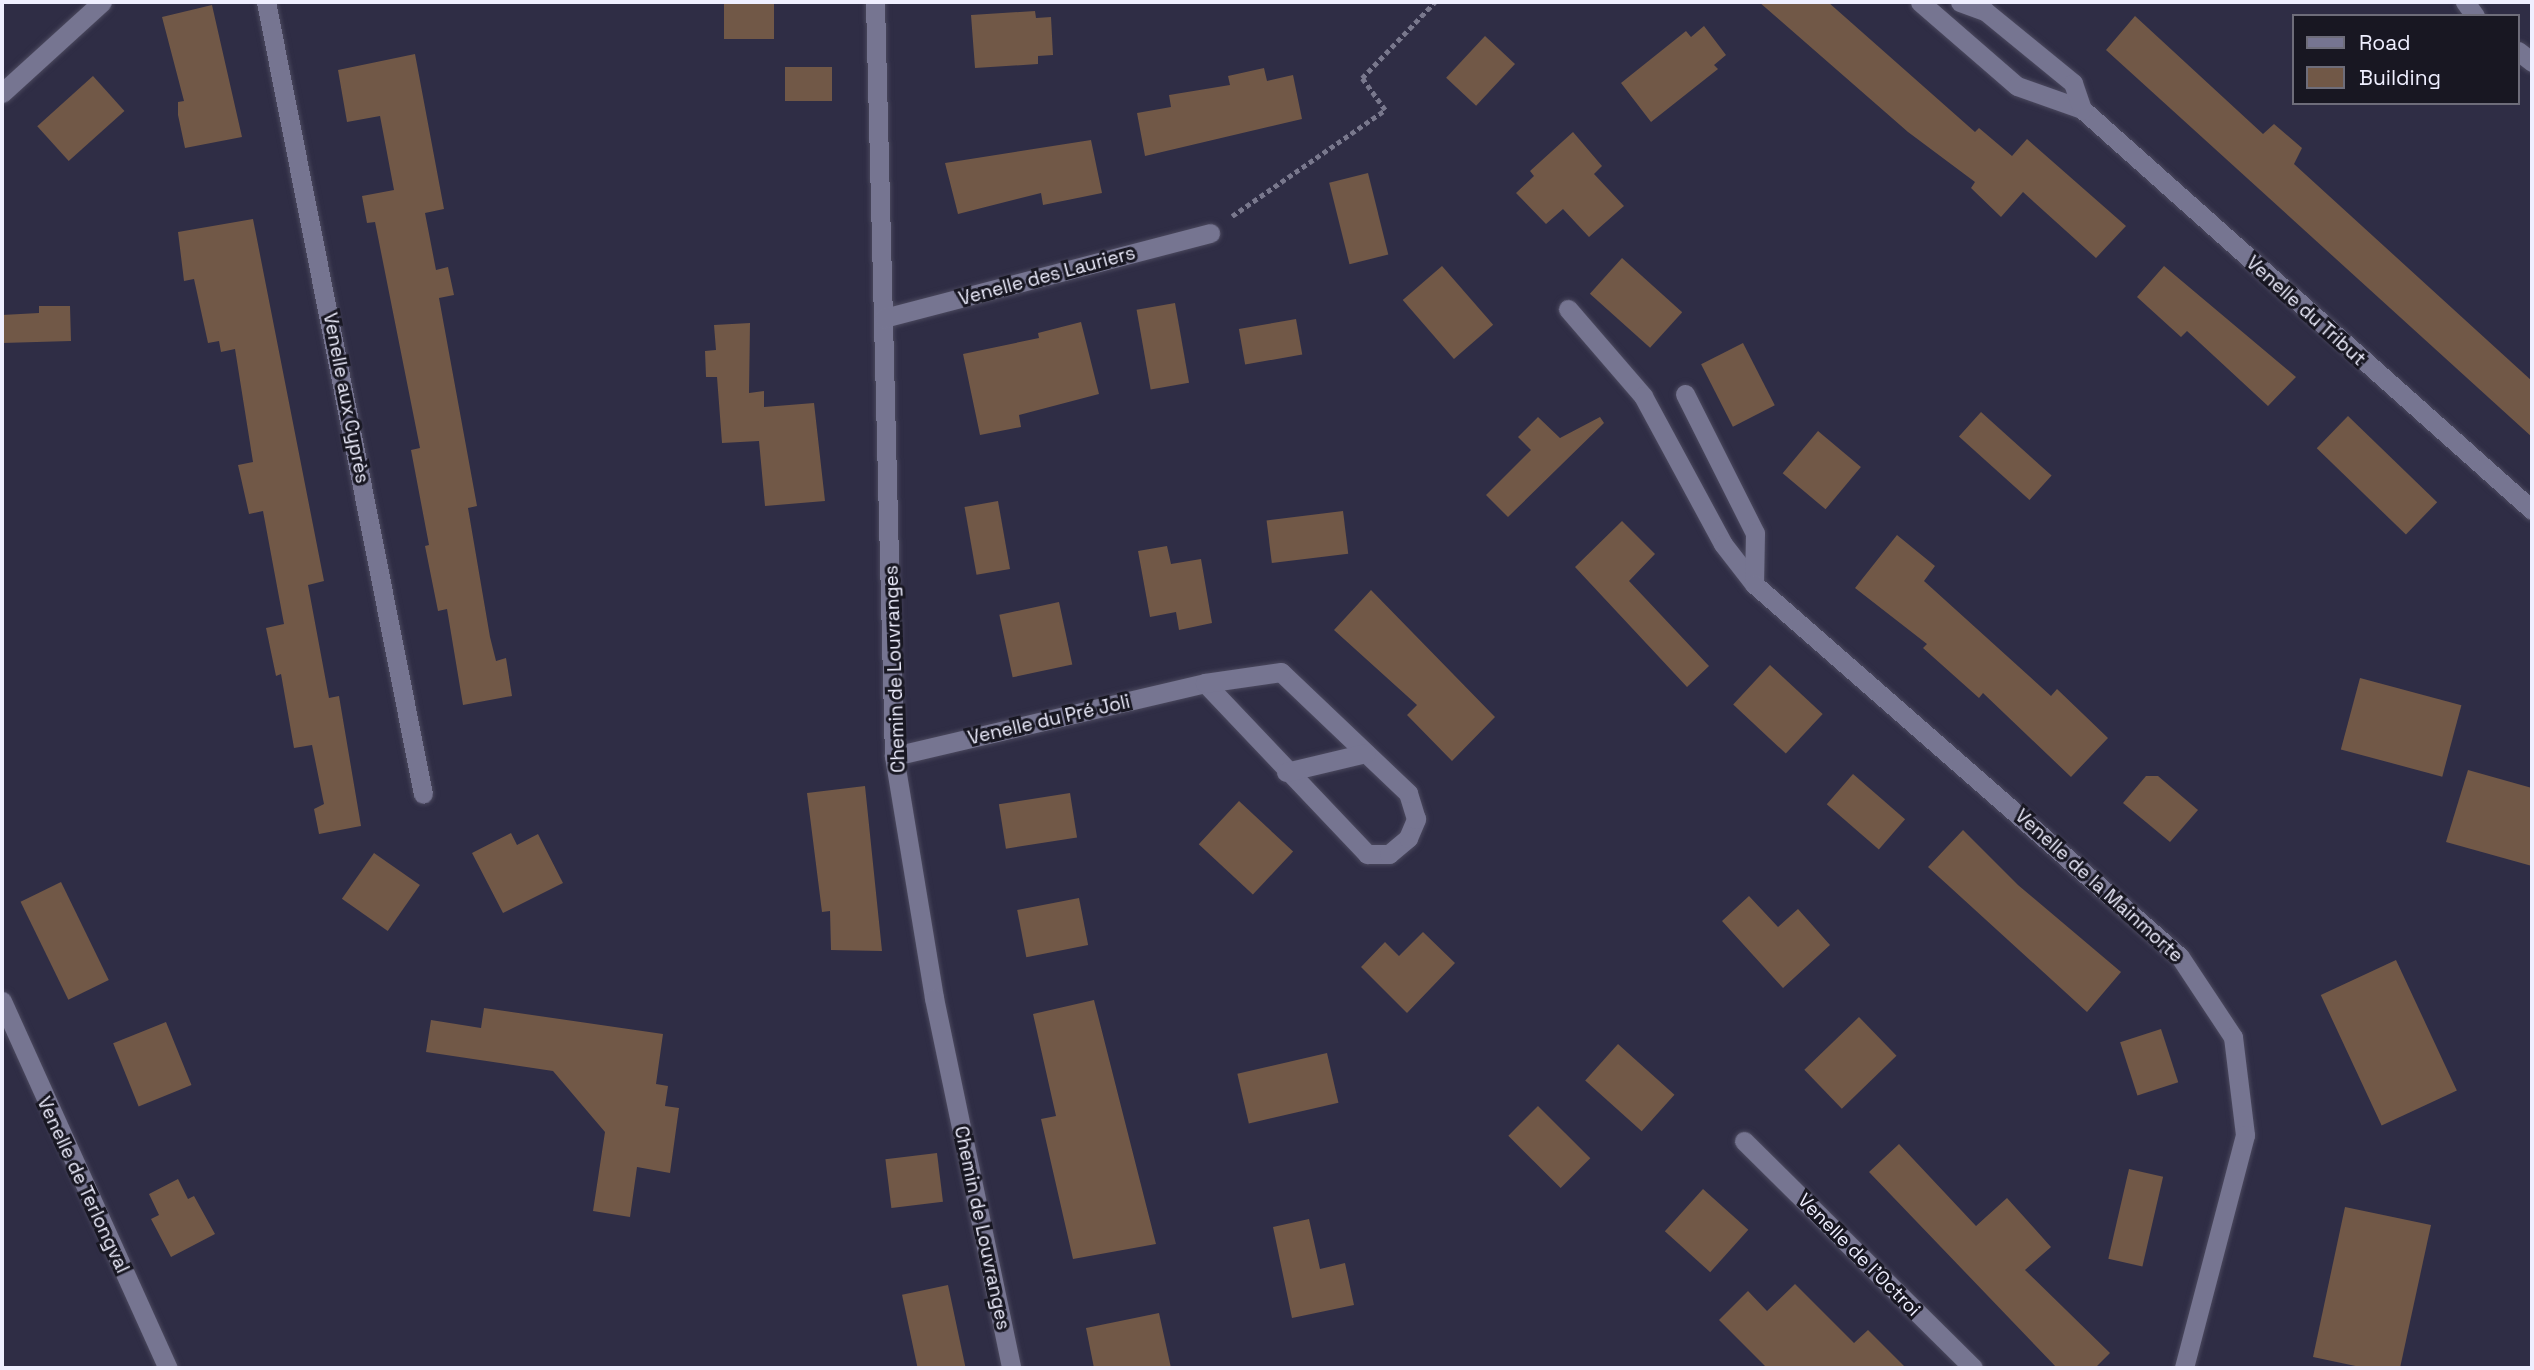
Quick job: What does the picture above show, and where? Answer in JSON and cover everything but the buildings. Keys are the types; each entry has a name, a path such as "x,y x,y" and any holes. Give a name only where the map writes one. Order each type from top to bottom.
{"street":[{"path":"2,93 102,2"},
{"name":"Venelle aux Cyprès","path":"266,2 423,794"},
{"name":"Chemin de Louvranges","path":"875,2 894,756 934,998 1012,1368"},
{"name":"Venelle du Tribut","path":"1920,2 2017,86 2082,109 2532,510"},
{"name":"Venelle du Tribut","path":"1960,2 1985,11 2073,83 2082,109"},
{"name":"Venelle des Lauriers","path":"884,318 1210,233"},
{"name":"Venelle de la Mainmorte","path":"1569,309 1643,396 1723,544 1754,584 2180,957 2233,1037 2245,1135 2184,1368"},
{"path":"1685,394 1755,533 1754,584"},
{"name":"Venelle du Pré Joli","path":"894,756 1205,683 1281,671 1408,793 1416,820 1408,838 1389,854 1367,854 1286,772 1205,683"},
{"path":"1286,772 1366,753"},
{"name":"Venelle de Terlongval","path":"2,1001 168,1368"},
{"name":"Venelle de l'Octroi","path":"1744,1141 1973,1368"}],"path":[{"path":"1210,233 1385,110 1362,78 1435,2"}]}
